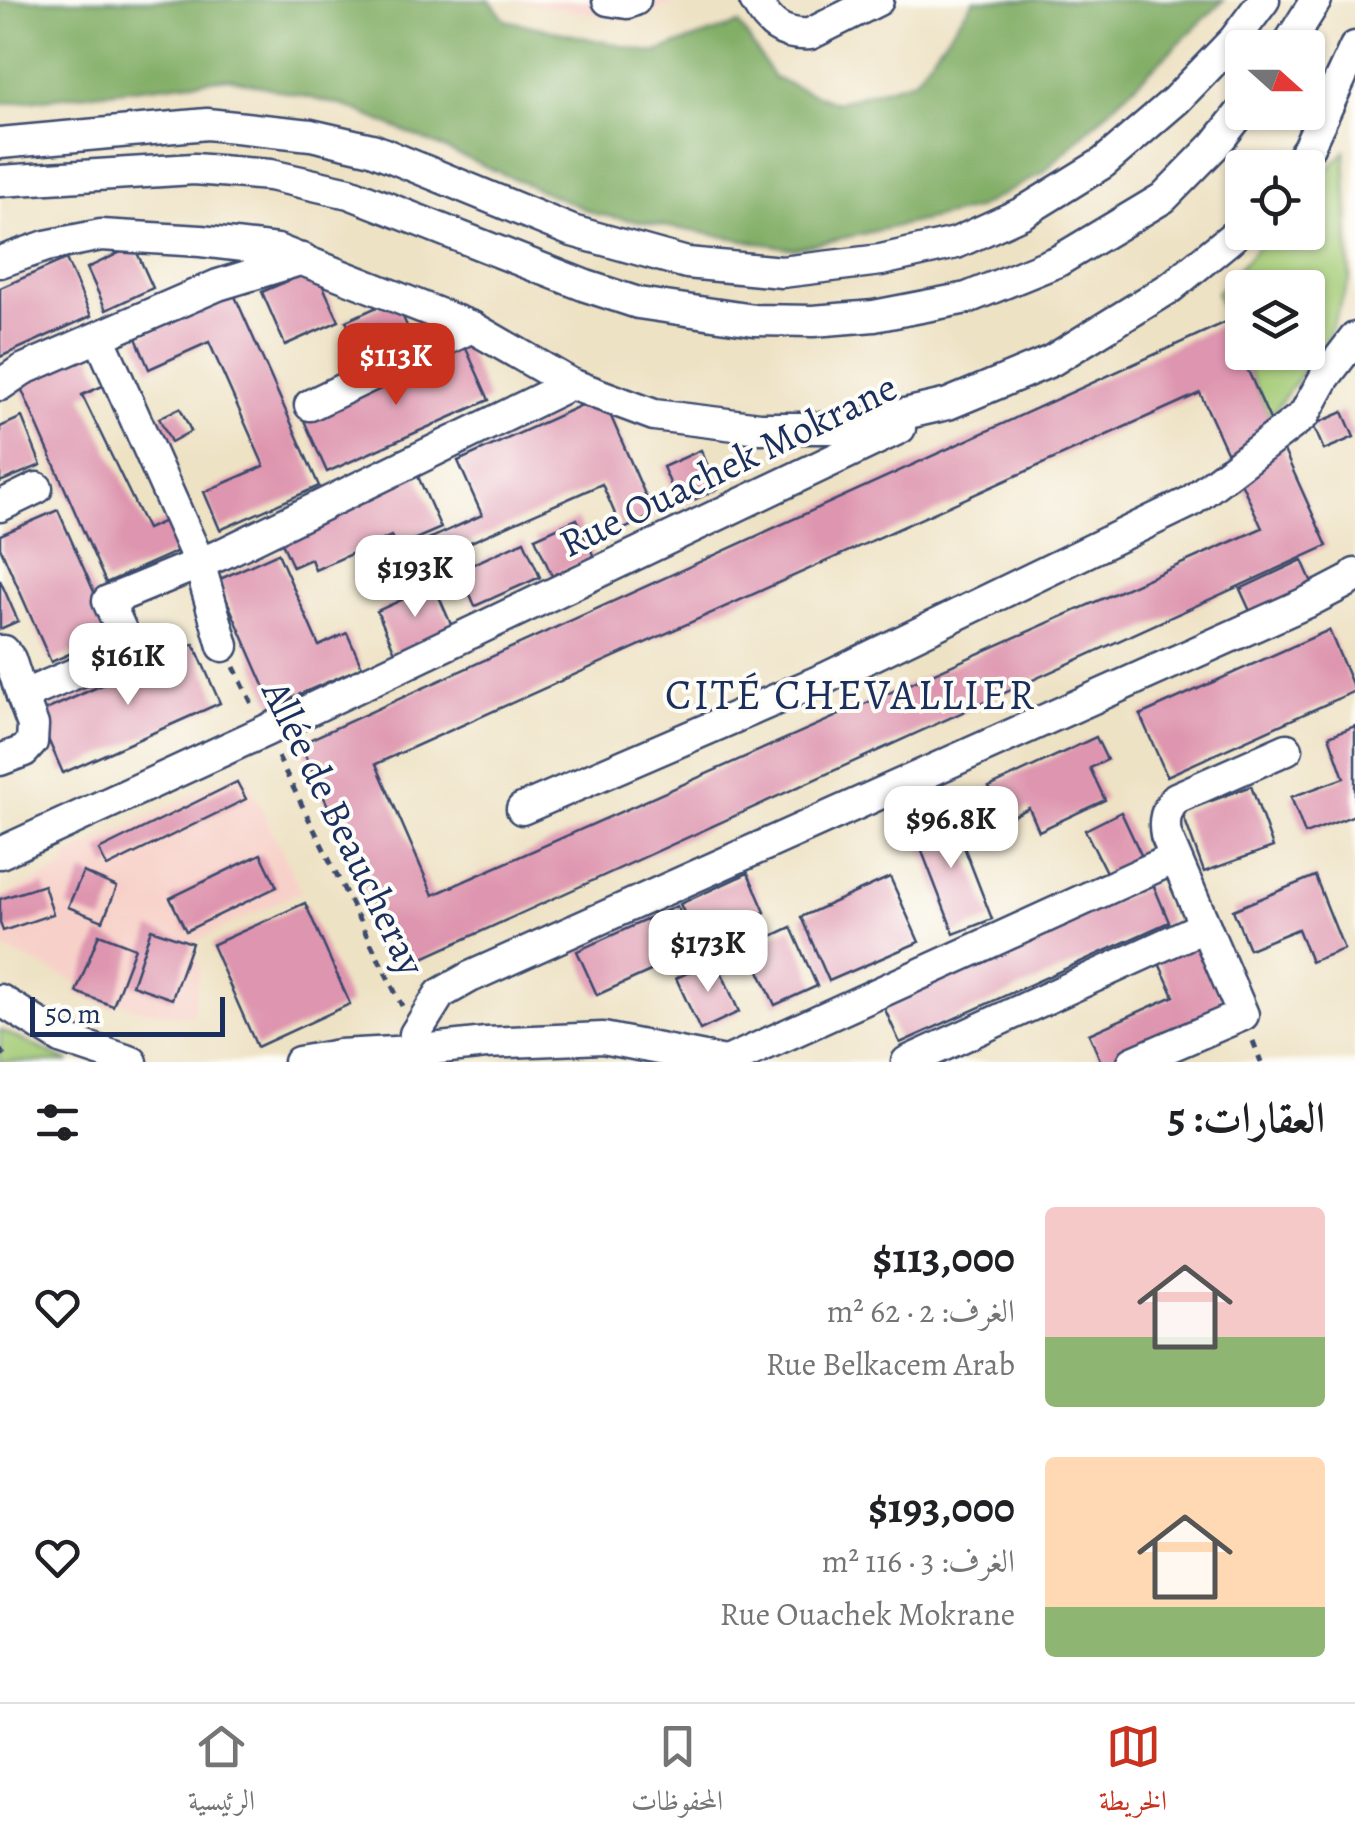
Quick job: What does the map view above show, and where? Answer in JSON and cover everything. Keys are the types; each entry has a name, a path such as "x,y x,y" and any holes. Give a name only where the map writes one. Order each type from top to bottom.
{"street":[{"path":"608,0 626,4 634,0"},
{"path":"755,0 773,26 800,35 810,34 878,0"},
{"path":"0,143 208,124 311,135 372,149 572,231 687,262 782,272 882,260 956,243 1022,213 1103,163 1144,128 1206,71 1264,0"},
{"path":"1297,30 1316,0"},
{"path":"1307,150 1355,48"},
{"path":"0,182 194,169 270,175 349,192 638,304 754,320 813,321 874,316 967,298 1058,261 1164,198 1227,130"},
{"path":"0,262 46,246 101,235 277,250 472,327 572,384 654,415 760,428 843,428 948,404 1051,360 1171,287 1225,243"},
{"path":"0,385 22,370 218,285 303,259"},
{"path":"310,405 472,327"},
{"path":"99,337 199,562 224,646"},
{"path":"522,808 828,677 1190,502 1304,415 1324,377 1355,338"},
{"path":"22,696 130,650 108,601 222,554 572,384"},
{"name":"Rue Ouachek Mokrane","path":"0,853 265,732 948,404"},
{"path":"0,506 37,488"},
{"path":"414,1042 440,994 470,978 1308,602 1352,580 1355,574"},
{"path":"0,651 10,659 33,725 32,742 24,750 0,760"},
{"path":"1133,1062 1243,1015 1175,858 1164,825 1169,806 1176,798 1287,749"},
{"path":"299,1062 414,1042 603,1038 726,1062 1175,858"},
{"path":"907,1062 1204,926"},
{"path":"0,1000 63,1039 132,1062"}],"path":[{"name":"Allée de Beaucheray","path":"224,646 414,1042"},
{"path":"0,1050 8,1062"}],"shaded area":[{"path":"514,0 683,0 629,21"},
{"path":"243,770 301,891 192,943 200,967 192,1017 135,1009 0,947 0,899 70,865 64,858"}],"green space":[{"path":"0,0 490,0 505,20 653,53 739,24 774,78 836,103 914,80 974,0 1224,0 1043,173 975,209 794,249 596,214 348,107 229,78 0,104"},
{"path":"1345,151 1350,280 1325,342 1325,270 1237,270 1255,250 1325,250 1325,173"},
{"path":"1225,283 1225,314 1216,293"},
{"path":"1249,370 1304,370 1269,418"},
{"path":"0,1030 70,1062 0,1062"}],"building":[{"path":"134,246 153,288 106,310 87,268"},
{"path":"66,259 91,316 0,357 0,288"},
{"path":"315,269 339,321 285,345 262,292"},
{"path":"234,294 319,486 220,530 204,492 264,466 209,342 149,369 136,338"},
{"path":"395,299 414,342 365,363 346,321"},
{"path":"1225,322 1225,370 1248,370 1327,546 401,968 300,744","holes":["1200,393 1262,528 433,895 376,764"]},
{"path":"464,344 489,400 327,472 302,416"},
{"path":"89,349 105,385 82,395 147,529 176,516 189,546 106,583 18,381"},
{"path":"602,396 654,515 622,530 602,484 419,565 411,547 482,515 458,461"},
{"path":"180,408 191,431 171,442 159,418"},
{"path":"1343,412 1354,437 1324,450 1313,425"},
{"path":"22,417 41,465 0,482 0,427"},
{"path":"701,450 718,489 680,506 663,467"},
{"path":"416,472 441,528 397,547 391,536 315,570 311,559 293,567 278,534"},
{"path":"58,510 113,635 51,662 0,547 0,535"},
{"path":"577,519 594,557 552,576 535,538"},
{"path":"524,541 540,577 475,606 460,570"},
{"path":"278,553 319,646 347,633 362,667 273,706 218,580"},
{"path":"1302,560 1317,594 1255,622 1240,589"},
{"path":"0,580 18,621 0,629"},
{"path":"434,585 453,629 396,654 377,611"},
{"path":"1329,630 1355,691 1167,776 1140,715"},
{"path":"194,644 220,703 63,773 37,714"},
{"path":"1355,726 1355,815 1305,834 1291,797 1344,778 1329,736"},
{"path":"1096,737 1107,760 1090,768 1105,800 1039,831 1029,808 1004,820 989,787"},
{"path":"237,782 246,799 107,867 99,850"},
{"path":"1251,786 1273,847 1204,872 1182,812"},
{"path":"949,808 992,919 954,934 911,823"},
{"path":"1121,812 1142,857 1107,874 1085,830"},
{"path":"261,854 277,887 186,931 170,898"},
{"path":"83,872 117,887 103,921 68,907"},
{"path":"748,873 765,912 698,942 680,904"},
{"path":"1315,876 1344,949 1311,962 1298,929 1249,949 1233,910"},
{"path":"890,877 919,942 829,981 801,917"},
{"path":"1153,884 1169,922 900,1043 883,1005"},
{"path":"44,885 53,914 3,931 0,899"},
{"path":"305,903 350,1004 257,1047 212,945"},
{"path":"677,906 697,950 597,995 577,951"},
{"path":"791,927 817,986 775,1005 748,947"},
{"path":"151,929 192,943 172,999 132,985"},
{"path":"99,934 135,948 113,1006 76,992"},
{"path":"1198,943 1229,1015 1124,1062 1101,1062 1089,1034 1174,996 1158,961"},
{"path":"716,960 739,1012 700,1030 676,978"}],"district":[{"name":"CITÉ CHEVALLIER","path":"851,694"}]}
